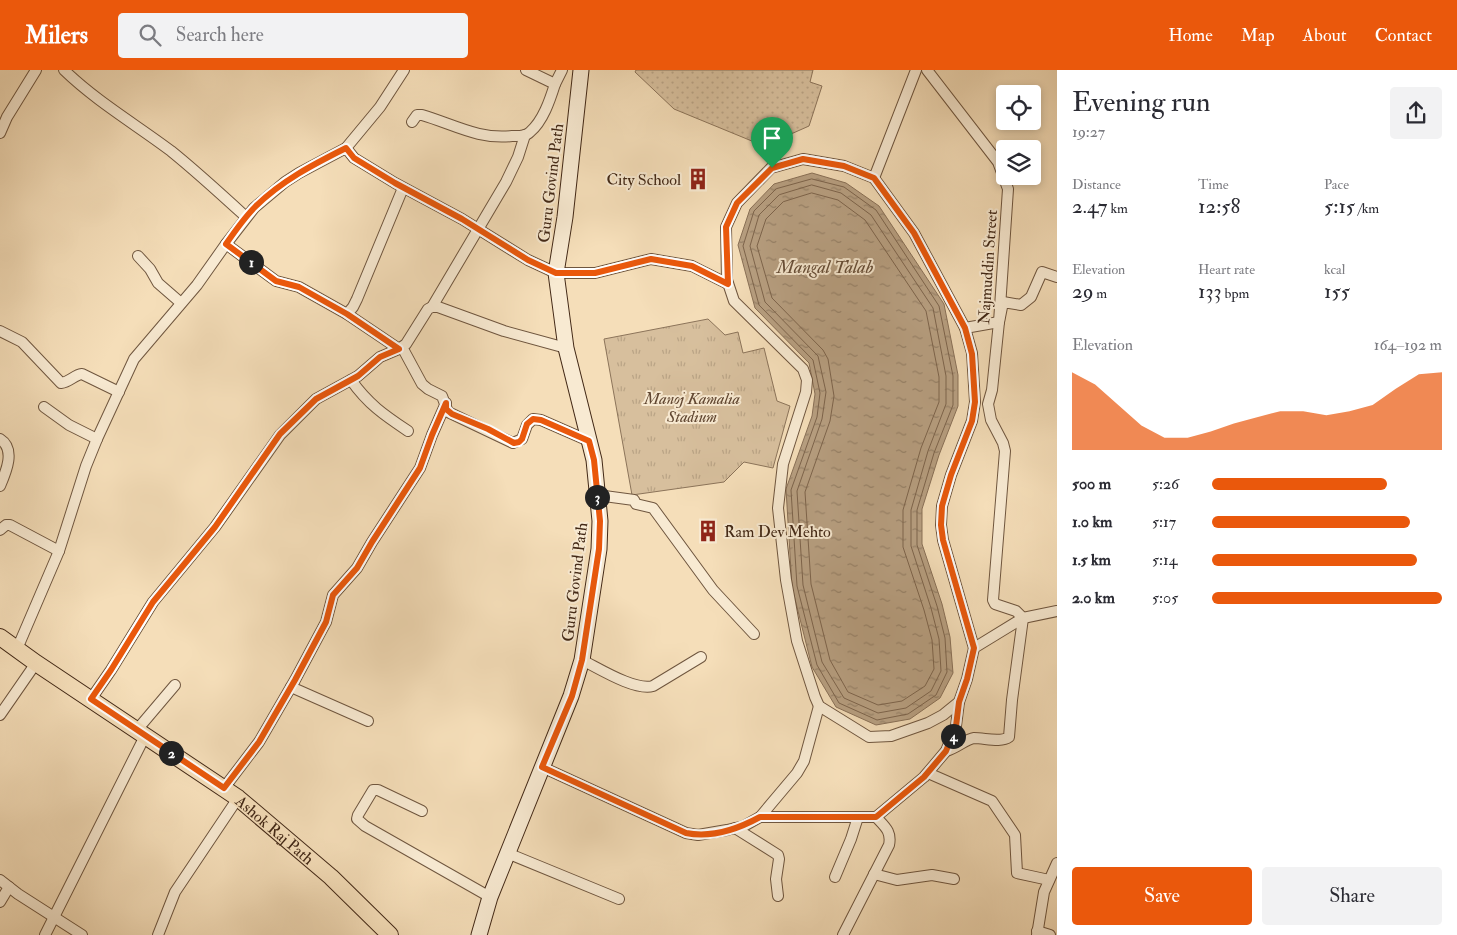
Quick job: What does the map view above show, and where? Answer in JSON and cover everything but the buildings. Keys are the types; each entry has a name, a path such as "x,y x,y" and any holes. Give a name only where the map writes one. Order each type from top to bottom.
{"main road":[{"name":"Ashok Raj Path","path":"0,637 238,798 332,877 390,935"}],"street":[{"path":"0,133 36,70"},
{"path":"64,70 102,103 176,155 246,217"},
{"path":"17,649 59,551 86,466 134,359 197,285 246,217 258,204 285,182 310,166 346,148 380,107 404,70"},
{"path":"526,70 555,84"},
{"path":"412,122 418,115 422,115 476,135 499,138 525,135 530,133 539,121 562,70"},
{"name":"Guru Govind Path","path":"479,935 490,897 572,696 582,660 599,549 600,521 594,460 566,348 556,273 565,217 581,70"},
{"path":"874,178 916,70"},
{"name":"Najmuddin Street","path":"927,70 998,162 1008,189 999,322 988,411 1005,451 993,600 995,604 1016,611 1022,618"},
{"path":"91,699 153,602 215,527 272,444 316,399 358,376 380,357 400,348 410,339 428,309 432,307 479,229 518,157 525,135"},
{"path":"346,148 354,158 403,188 556,273 595,273 651,259 692,266 728,284"},
{"path":"542,767 686,833 704,835 744,826 760,817 797,773 804,761 819,706 797,641 786,580 778,508 783,464 806,392 807,380 802,369 734,301 728,284 726,227 737,203 772,168 803,159 844,166 874,178 914,233 965,328 972,354 975,402 972,421 951,475 942,506 941,525 943,540 974,648 967,679 959,702 956,726 946,751 928,773 901,798 876,817 760,817"},
{"path":"347,314 357,299 403,188"},
{"path":"226,244 276,281 299,287 347,314 400,348 422,384 442,396 446,403 446,409 452,414 488,429 514,443 522,439 527,424 533,419 541,420 589,441"},
{"path":"138,256 150,269 158,283 181,303"},
{"path":"965,328 999,322 1003,302 1021,305 1031,297 1042,272 1057,277"},
{"path":"432,307 438,307 504,331 566,348"},
{"path":"0,332 22,342 61,383 66,383 77,375 82,374 119,392"},
{"path":"351,380 369,403 408,432"},
{"path":"224,788 259,742 291,687 326,622 333,595 357,568 420,468 446,403"},
{"path":"44,407 69,425 97,439"},
{"path":"0,439 9,450 8,464 0,486"},
{"path":"597,495 634,500 636,504 653,508 713,590 754,634"},
{"path":"1,526 10,525 20,529 59,551"},
{"path":"974,648 1022,618 1057,611"},
{"path":"946,751 959,747 972,738 1002,740 1009,737 1022,618"},
{"path":"582,660 644,688 653,686 701,657"},
{"path":"0,715 36,663"},
{"path":"45,935 141,734 175,685"},
{"path":"291,687 368,721"},
{"path":"819,706 869,737 880,738 928,723 943,715 959,702"},
{"path":"928,773 992,800 1015,834 1017,873 1049,880"},
{"path":"422,811 378,790 373,790 357,819 365,826 490,897"},
{"path":"158,935 176,892 238,798"},
{"path":"835,877 858,817"},
{"path":"843,935 889,845 889,831 876,817"},
{"path":"735,828 778,855 776,879 778,896"},
{"path":"507,854 619,899"},
{"path":"1050,935 1037,933 1041,907 1049,880 1057,863"},
{"path":"874,874 897,880 932,875 954,879"},
{"path":"0,880 82,935"},
{"path":"0,902 9,887"}],"green space":[{"path":"636,70 813,70 810,82 822,86 809,126 764,146 674,109 635,72"},
{"name":"Manoj Kamalia Stadium","path":"708,319 725,335 738,332 743,353 764,348 777,401 790,406 773,468 744,462 724,482 632,495 604,339"}],"water":[{"name":"Mangal Talab","path":"812,173 846,183 879,206 944,304 958,375 958,406 939,455 922,509 922,544 942,604 950,637 953,673 940,698 910,719 876,725 836,707 812,667 792,587 786,489 812,416 815,394 809,363 755,308 738,245 750,209 774,184"}],"place":[{"name":"City School","path":"698,179"},
{"name":"Ram Dev Mehto","path":"708,531"}],"route":[{"path":"346,148 354,158 395,183 462,219 528,260 556,273 595,273 651,259 692,266 728,284 726,227 737,203 772,168 803,159 844,166 874,178 914,233 965,328 972,354 975,402 972,421 951,475 942,506 941,525 943,540 974,648 967,679 959,702 953,737 946,751 924,777 901,798 876,817 760,817 744,826 698,835 686,833 542,767 572,696 582,660 599,549 600,521 594,460 589,441 541,420 533,419 527,424 522,439 514,443 488,429 448,412 446,403 420,468 360,564 333,595 326,622 295,680 259,742 224,788 136,731 91,699 153,602 215,527 280,434 316,399 358,376 387,352 399,349 347,314 299,287 276,281 226,244 254,208 285,182 310,166 346,148"}]}
